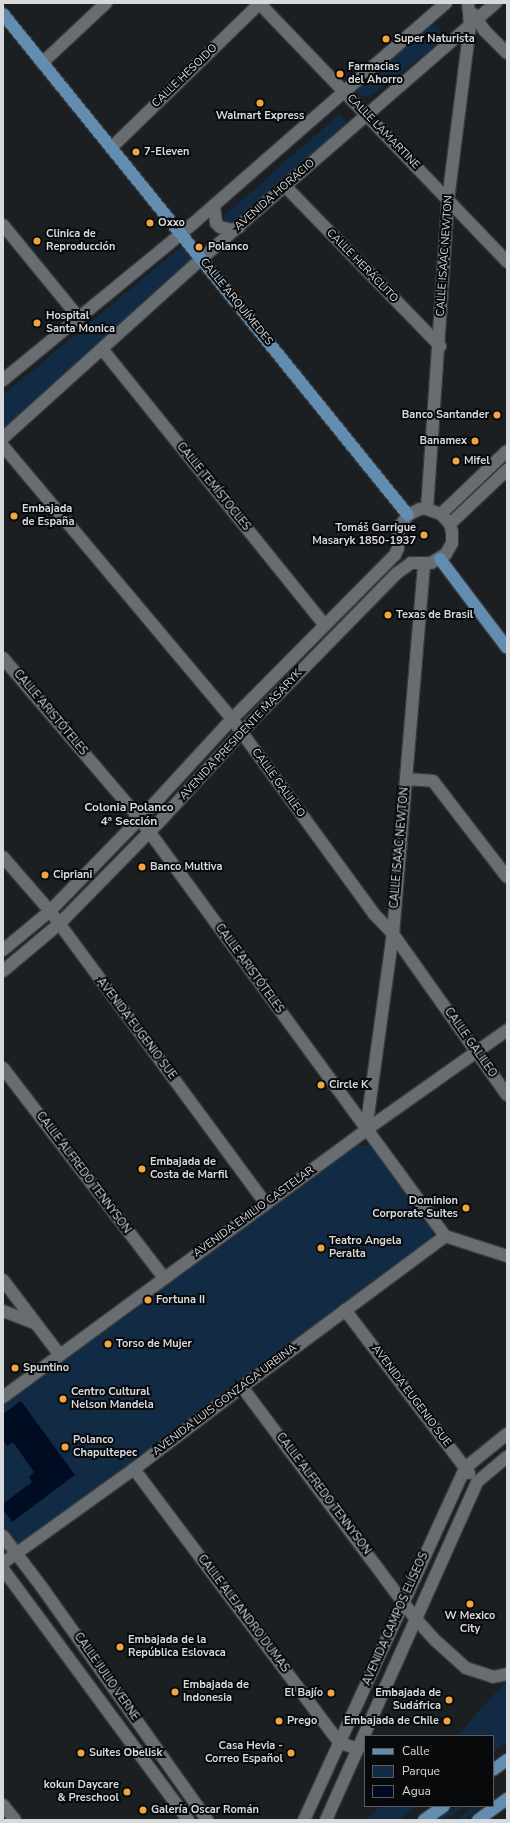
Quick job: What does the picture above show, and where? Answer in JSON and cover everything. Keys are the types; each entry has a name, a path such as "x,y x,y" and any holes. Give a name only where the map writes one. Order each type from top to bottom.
{"main road":[{"name":"CALLE ARQUÍMEDES","path":"3,14 408,515"},
{"path":"440,559 507,648"},
{"path":"494,1769 507,1760"},
{"path":"478,1820 507,1799"},
{"path":"424,1820 443,1807"}],"street":[{"path":"42,63 106,3"},
{"name":"CALLE LAMARTINE","path":"260,3 507,262"},
{"name":"CALLE HESOIDO","path":"111,148 260,3"},
{"path":"3,380 214,206 446,3"},
{"name":"AVENIDA HORACIO","path":"3,438 238,227 496,3"},
{"path":"466,5 473,23 507,53"},
{"name":"CALLE ISAAC NEWTON","path":"427,509 440,346 448,200 473,23"},
{"name":"CALLE HERÁCLITO","path":"285,186 440,346"},
{"path":"214,206 216,223 220,227 232,230 238,227"},
{"path":"3,225 79,318"},
{"name":"CALLE TEMÍSTOCLES","path":"102,349 325,625"},
{"name":"CALLE GALILEO","path":"3,446 232,719 374,914 393,934 507,1095"},
{"path":"441,514 507,451"},
{"path":"450,524 507,470"},
{"path":"408,515 420,509 427,509 441,514 450,524 452,543 446,554 440,559"},
{"name":"AVENIDA PRESIDENTE MASARYK","path":"3,950 50,911 140,819 232,719 395,555 398,548 399,527 408,515"},
{"name":"AVENIDA PRESIDENTE MASARYK","path":"3,971 59,924 150,832 241,732 406,565 411,563 431,563 440,559"},
{"name":"CALLE ISAAC NEWTON","path":"366,1130 393,934 424,564"},
{"name":"CALLE ARISTÓTELES","path":"3,658 150,832 366,1130 445,1236"},
{"path":"406,779 433,781 507,877"},
{"name":"AVENIDA EUGENIO SUE","path":"3,857 50,911 266,1204"},
{"name":"AVENIDA EMILIO CASTELAR","path":"3,1397 366,1130 477,1053 507,1030"},
{"name":"CALLE ALFREDO TENNYSON","path":"3,1068 164,1278"},
{"path":"445,1236 507,1256"},
{"name":"AVENIDA LUIS GONZAGA URBINA","path":"3,1563 134,1469 242,1386 445,1236"},
{"path":"3,1280 60,1355"},
{"name":"AVENIDA EUGENIO SUE","path":"346,1310 476,1482"},
{"path":"3,1311 36,1323"},
{"name":"CALLE ALFREDO TENNYSON","path":"242,1386 415,1618 436,1641 466,1668 492,1677 507,1674"},
{"name":"AVENIDA CAMPOS ELÍSEOS","path":"304,1820 465,1468 507,1434"},
{"name":"AVENIDA CAMPOS ELÍSEOS","path":"364,1735 476,1482 507,1457"},
{"name":"CALLE ALEJANDRO DUMAS","path":"134,1469 340,1743"},
{"name":"CALLE JULIO VERNE","path":"3,1536 41,1586 207,1820"},
{"name":"CALLE JULIO VERNE","path":"3,1569 188,1820"},
{"path":"25,1599 26,1591 29,1587 35,1585 41,1586"},
{"name":"AVENIDA CAMPOS ELÍSEOS","path":"326,1820 364,1735"},
{"path":"340,1743 358,1749"},
{"path":"3,1805 15,1820"}],"green space":[{"path":"422,26 436,26 442,33 441,41 375,93 366,97 359,95 355,90 355,86"},
{"path":"339,114 350,126 243,217 229,223 224,219 226,214"},
{"path":"186,246 198,258 8,427 3,425 3,395 176,251"},
{"path":"352,1146 371,1146 432,1226 432,1237 430,1242 134,1463 3,1557 3,1406"},
{"path":"507,1680 507,1742 494,1751 494,1735 458,1735"},
{"path":"380,1807 417,1807 399,1820 365,1820"},
{"path":"455,1807 464,1807 446,1820 436,1820"},
{"path":"473,1807 483,1807 464,1820 455,1820"}],"water":[{"path":"21,1401 75,1475 12,1522 3,1509 3,1504 32,1482 29,1477 34,1472 13,1442 7,1446 3,1440 3,1414"}],"place":[{"name":"Super Naturista","path":"386,39"},
{"name":"Farmacias del Ahorro","path":"340,74"},
{"name":"Walmart Express","path":"260,103"},
{"name":"7-Eleven","path":"136,152"},
{"name":"Oxxo","path":"150,223"},
{"name":"Clinica de Reproducción","path":"37,241"},
{"name":"Polanco","path":"199,247"},
{"name":"Hospital Santa Monica","path":"37,323"},
{"name":"Banco Santander","path":"497,415"},
{"name":"Banamex","path":"475,441"},
{"name":"Mifel","path":"456,461"},
{"name":"Embajada de España","path":"14,516"},
{"name":"Tomáš Garrigue Masaryk 1850-1937","path":"424,535"},
{"name":"Texas de Brasil","path":"388,615"},
{"name":"Banco Multiva","path":"142,867"},
{"name":"Cipriani","path":"45,875"},
{"name":"Circle K","path":"321,1085"},
{"name":"Embajada de Costa de Marfil","path":"142,1169"},
{"name":"Dominion Corporate Suites","path":"466,1208"},
{"name":"Teatro Angela Peralta","path":"321,1248"},
{"name":"Fortuna II","path":"148,1300"},
{"name":"Torso de Mujer","path":"108,1344"},
{"name":"Spuntino","path":"15,1368"},
{"name":"Centro Cultural Nelson Mandela","path":"63,1399"},
{"name":"Polanco Chapultepec","path":"65,1447"},
{"name":"W Mexico City","path":"470,1604"},
{"name":"Embajada de la República Eslovaca","path":"120,1647"},
{"name":"Embajada de Indonesia","path":"175,1692"},
{"name":"El Bajío","path":"331,1693"},
{"name":"Embajada de Sudáfrica","path":"449,1700"},
{"name":"Prego","path":"279,1721"},
{"name":"Embajada de Chile","path":"447,1721"},
{"name":"Suites Obelisk","path":"81,1753"},
{"name":"Casa Hevia - Correo Español","path":"291,1753"},
{"name":"kokun Daycare & Preschool","path":"127,1792"},
{"name":"Galería Oscar Román","path":"143,1810"}],"district":[{"name":"Colonia Polanco 4ª Sección","path":"129,815"}]}
